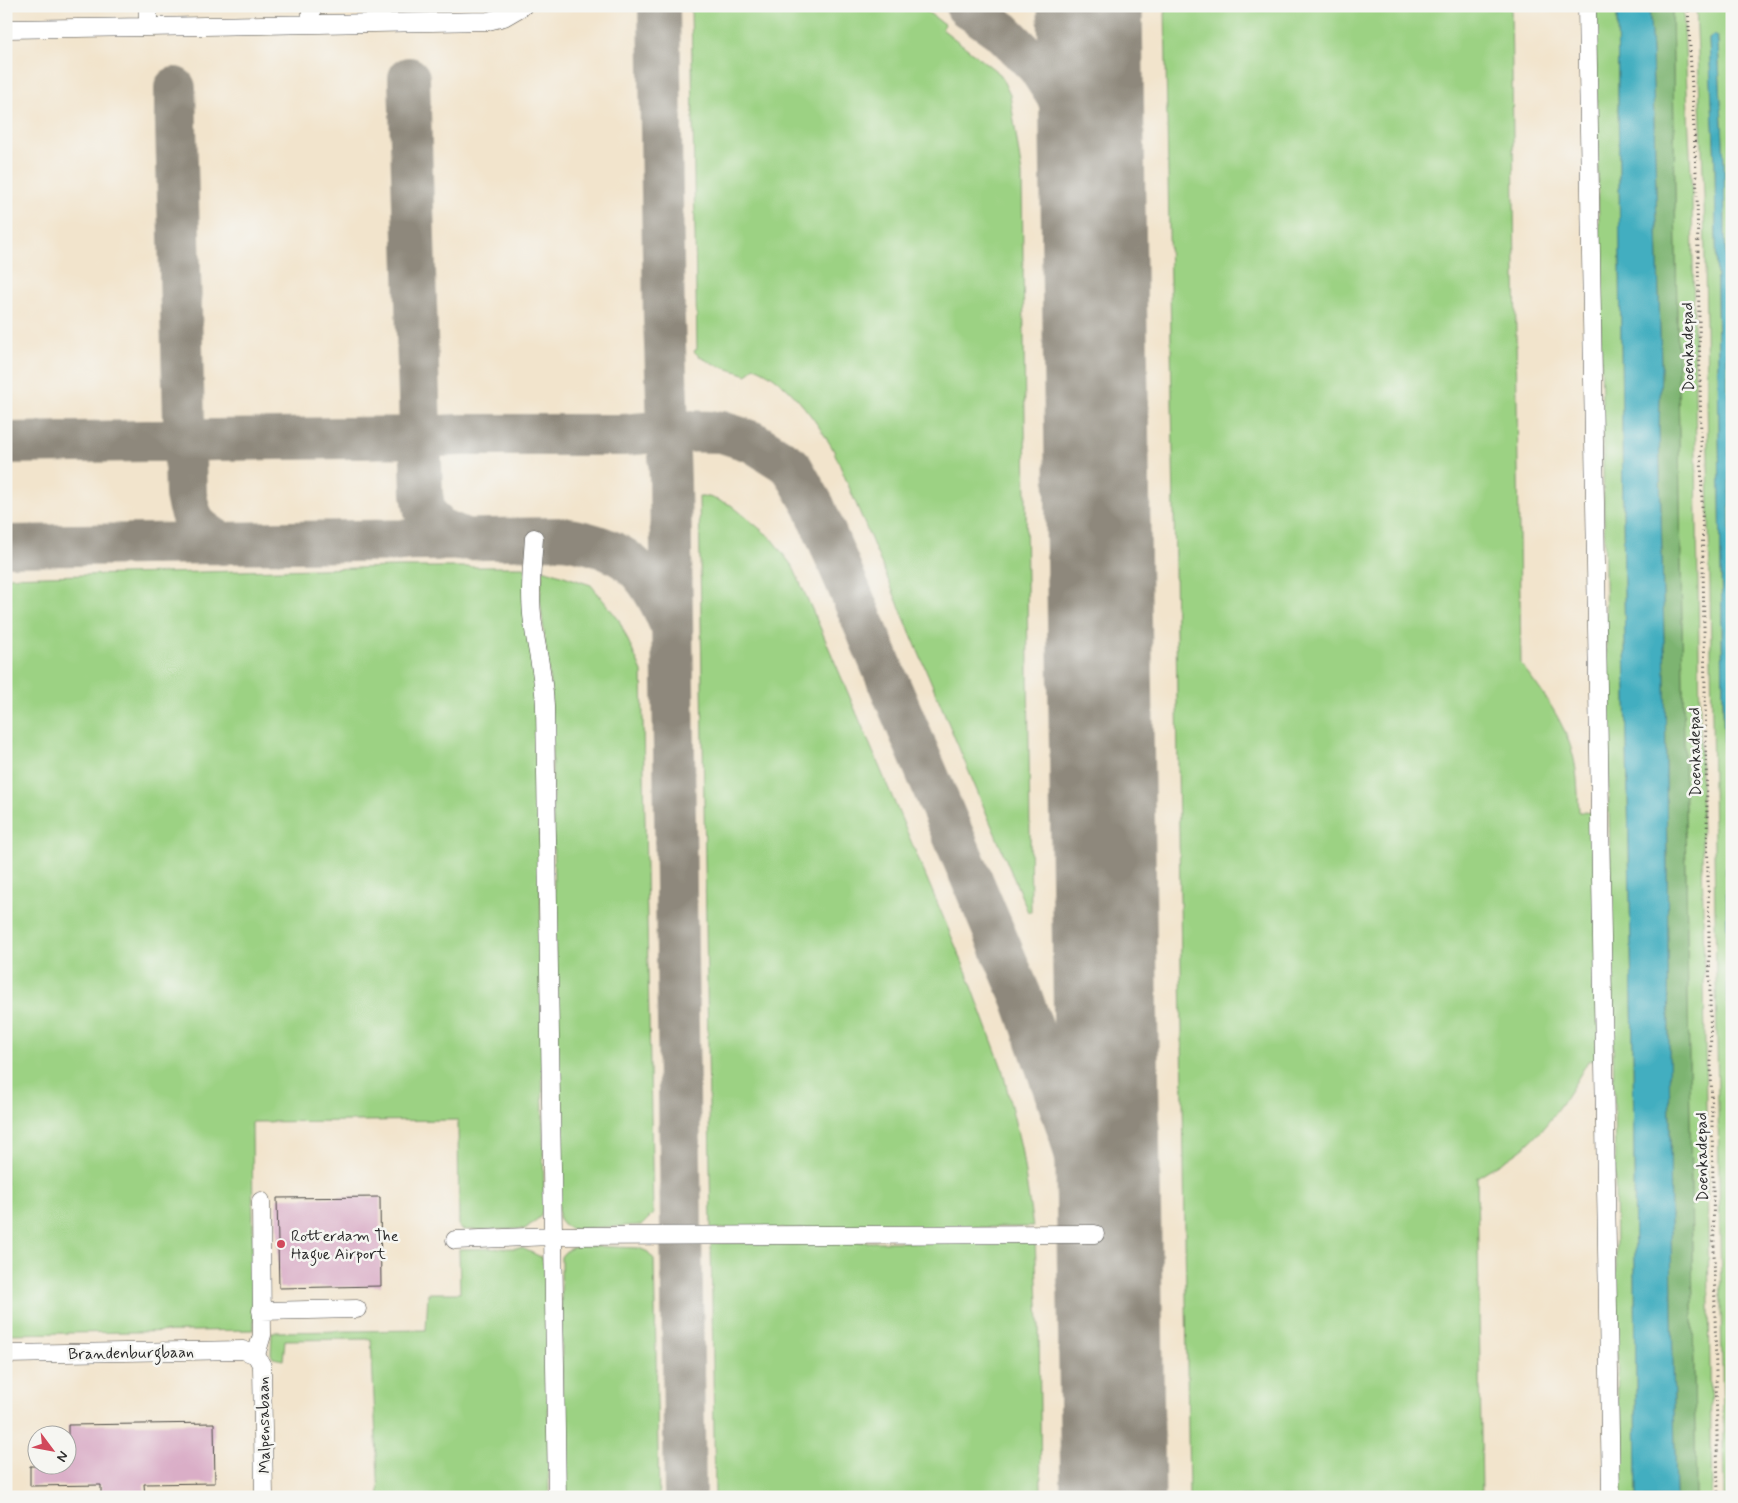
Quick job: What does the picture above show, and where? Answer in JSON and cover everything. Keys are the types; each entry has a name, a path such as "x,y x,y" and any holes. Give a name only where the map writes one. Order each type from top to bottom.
{"street":[{"path":"148,6 148,27"},
{"path":"6,29 148,27 311,15 450,14 488,21 504,17 523,6"},
{"path":"1587,6 1611,1497"},
{"path":"534,538 531,584 533,622 544,680 545,707 557,1497"},
{"path":"256,1355 262,1335 260,1200"},
{"path":"455,1240 552,1236 1095,1234"},
{"path":"261,1311 357,1309"},
{"name":"Brandenburgbaan","path":"6,1354 243,1350 256,1355"},
{"name":"Malpensabaan","path":"256,1355 262,1366 264,1497"}],"path":[{"name":"Doenkadepad","path":"1688,6 1698,203 1718,1497"}],"green space":[{"path":"691,6 919,6 944,24 942,29 1000,74 1010,95 1022,174 1031,912 1028,912 833,449 799,401 789,390 766,372 754,367 747,375 703,359 694,351 697,349"},
{"path":"1165,6 1511,6 1521,664 1548,701 1563,727 1576,770 1579,812 1599,813 1602,1059 1588,1061 1558,1109 1530,1141 1510,1157 1477,1177 1482,1497 1189,1497"},
{"path":"1595,6 1617,6 1624,592 1633,1049 1637,1497 1619,1497"},
{"path":"1649,6 1672,6 1696,1497 1676,1497 1672,1316 1665,683 1659,429 1661,367"},
{"path":"1672,6 1683,6 1692,196 1712,1497 1696,1497"},
{"path":"1696,6 1732,6 1732,666 1724,164 1718,39 1715,35 1709,39 1715,164 1725,832 1732,835 1732,864 1726,867 1732,1258 1732,1497 1724,1497 1704,196"},
{"path":"699,497 709,497 731,505 770,537 793,567 967,973 1002,1068 1021,1147 1033,1227 711,1229"},
{"path":"397,567 525,567 538,678 544,1207 540,1217 525,1229 463,1230 459,1227 458,1120 252,1122 254,1330 6,1334 6,577"},
{"path":"543,569 591,585 619,620 642,672 653,1214 642,1225 572,1229 565,1226 559,1219 551,691 540,599"},
{"path":"1035,1241 1039,1323 1041,1497 715,1497 711,1243"},
{"path":"591,1246 639,1248 648,1252 654,1259 659,1497 563,1497 561,1257 567,1250"},
{"path":"522,1248 541,1257 547,1272 549,1497 379,1497 371,1339 285,1340 283,1360 273,1358 271,1354 272,1332 426,1330 428,1293 460,1293 459,1249"}],"water":[{"path":"1617,6 1649,6 1652,52 1661,367 1659,429 1665,683 1672,1316 1676,1497 1637,1497 1633,1049 1624,592"},
{"path":"1713,35 1717,37 1718,43 1724,164 1732,666 1732,835 1727,835 1725,832 1715,164 1709,43 1709,39"},
{"path":"1732,864 1732,1258 1726,867"}],"building":[{"path":"380,1197 381,1286 279,1288 277,1198"},
{"path":"214,1423 215,1483 144,1484 145,1497 101,1497 101,1485 30,1486 30,1476 78,1476 78,1426 68,1425"}],"taxiway":[{"path":"659,6 664,319 670,481 685,1497"},
{"path":"966,6 1003,32 1038,67 1064,107 1084,160 1093,225"},
{"path":"409,78 422,494 425,512 439,528 465,539"},
{"path":"175,88 186,495 193,520 201,530 223,544"},
{"path":"6,443 459,435 623,435 668,431 722,432 753,442 791,466 814,506 1022,998 1070,1135 1106,1276 1111,1340"},
{"path":"6,546 563,538 602,547 630,563 651,587 669,622"}],"runway":[{"path":"1090,6 1113,1497"}],"place":[{"name":"Rotterdam The Hague Airport","path":"281,1244"}]}
